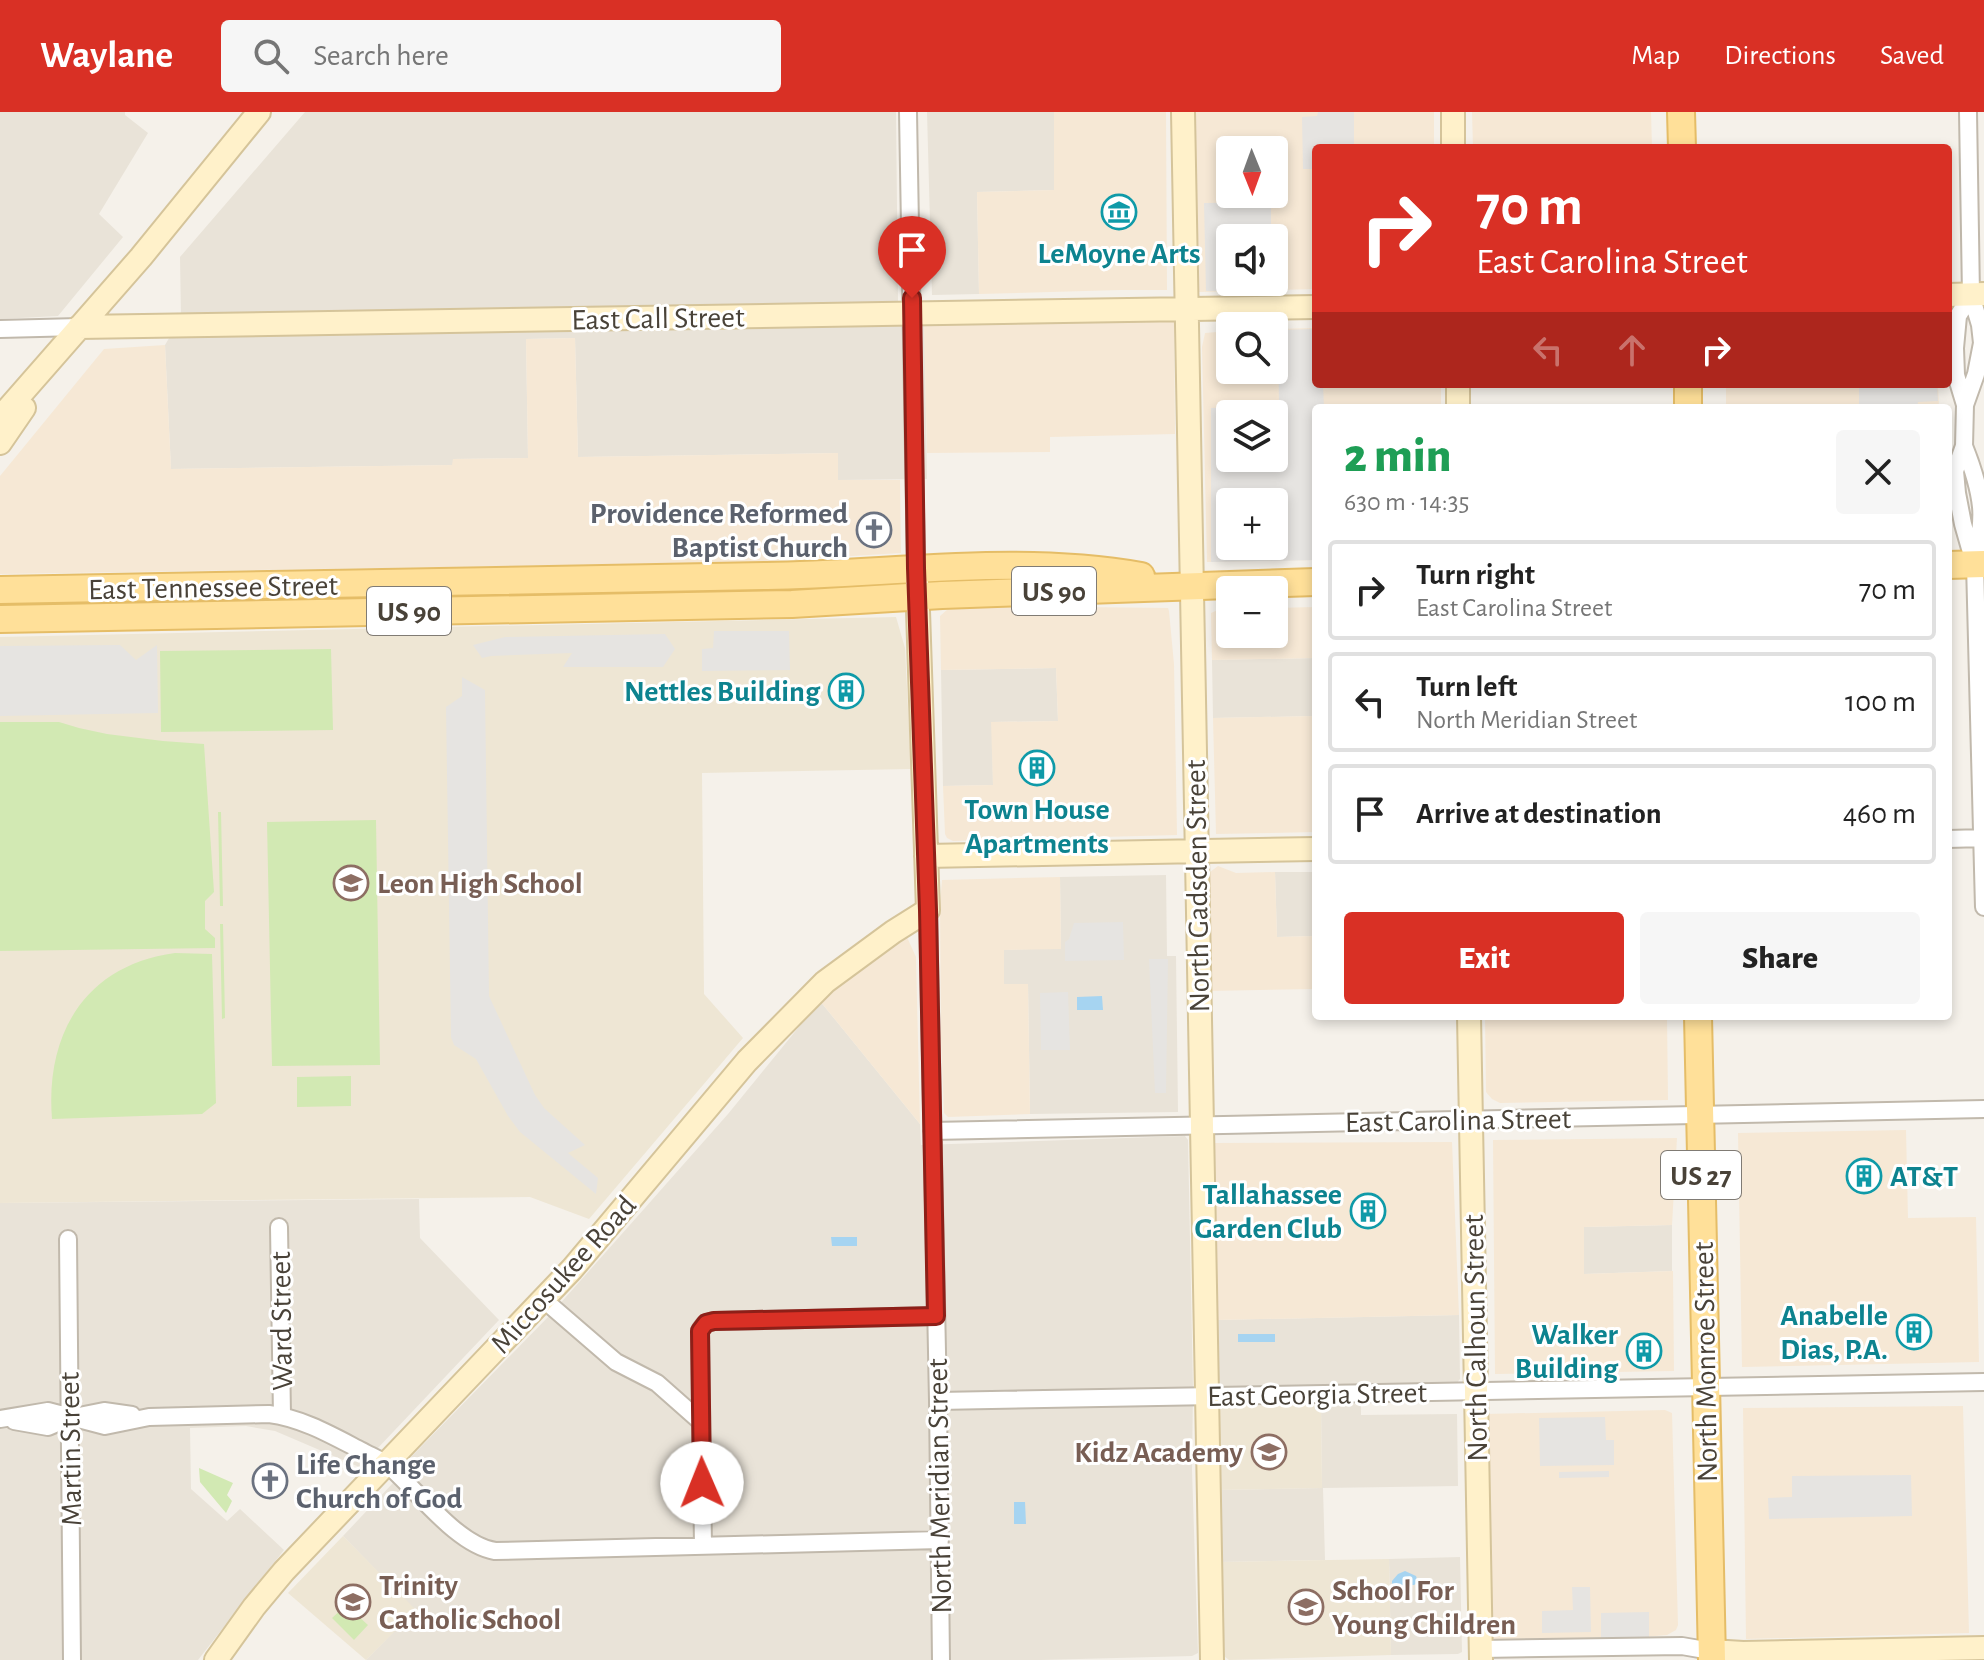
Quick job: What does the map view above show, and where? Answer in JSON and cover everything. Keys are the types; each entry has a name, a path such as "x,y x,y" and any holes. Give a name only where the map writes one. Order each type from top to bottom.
{"main road":[{"path":"1681,112 1682,144"},
{"path":"1952,565 1979,564"},
{"name":"East Tennessee Street","path":"0,590 680,578 998,566 1124,573 1192,587"},
{"path":"680,578 680,606"},
{"name":"East Tennessee Street","path":"0,619 818,603 1312,582"},
{"path":"368,584 369,612"},
{"name":"North Monroe Street","path":"1698,1020 1712,1655"}],"street":[{"name":"North Meridian Street","path":"908,112 916,568 928,910 941,1660"},
{"name":"North Gadsden Street","path":"1183,112 1212,1660"},
{"path":"1453,112 1453,144"},
{"path":"1965,405 1976,374 1982,343 1968,112"},
{"path":"0,418 141,257 253,117"},
{"path":"1952,295 1977,294"},
{"path":"1977,294 1958,316 1956,375 1965,405 1964,446 1955,471 1963,524 1979,564 1984,907"},
{"name":"East Call Street","path":"0,329 1312,307"},
{"path":"0,443 79,327"},
{"path":"1952,839 1984,838"},
{"path":"926,856 1312,849"},
{"name":"Miccosukee Road","path":"216,1660 281,1574 572,1269 747,1061 825,982 928,910"},
{"name":"North Calhoun Street","path":"1469,1020 1481,1654"},
{"name":"East Carolina Street","path":"932,1131 1984,1109"},
{"name":"Ward Street","path":"279,1227 282,1415"},
{"name":"Martin Street","path":"68,1239 72,1660"},
{"path":"543,1299 616,1362 657,1383 700,1421"},
{"path":"703,1546 700,1421 702,1327 714,1321 936,1316"},
{"name":"East Georgia Street","path":"938,1401 1984,1382"},
{"path":"0,1419 48,1411 69,1418 104,1411 149,1417 282,1415 386,1463 454,1528 473,1544 488,1550 940,1540"},
{"path":"1481,1654 1682,1646 1712,1655 1984,1648"}],"shaded area":[{"path":"0,112 125,112 148,133 99,214 123,237 58,316 0,319"},
{"path":"305,112 896,112 898,302 924,303 927,479 838,480 838,453 578,457 575,338 526,339 528,458 453,459 453,465 171,469 165,345 181,318 180,257"},
{"path":"927,112 1054,112 1054,190 977,192 979,294 932,295"},
{"path":"1054,112 1166,112 1167,290 979,294 977,192 1054,190"},
{"path":"1192,112 1434,112 1434,144 1312,144 1312,289 1288,290 1288,224 1216,224 1216,292 1199,292"},
{"path":"1318,112 1354,112 1354,144 1312,144 1312,169 1303,169 1302,117 1317,116"},
{"path":"1472,112 1651,112 1652,144 1473,144"},
{"path":"1204,203 1216,203 1216,208 1271,208 1271,224 1216,224 1216,291 1206,291"},
{"path":"1174,318 1175,434 1050,437 1050,452 927,453 924,323"},
{"path":"1312,328 1312,388 1441,388 1441,404 1312,404 1312,560 1207,562 1202,347 1205,333 1216,332 1216,384 1288,384 1288,329"},
{"path":"1312,329 1312,388 1323,388 1324,404 1312,404 1312,560 1211,562 1211,408 1216,408 1216,472 1288,472 1288,400 1279,400 1279,384 1288,384 1288,330"},
{"path":"575,338 578,457 838,453 838,480 900,480 901,553 755,562 0,574 0,476 104,349 165,345 171,469 452,465 453,459 528,458 526,339"},
{"path":"1726,388 1938,388 1939,404 1726,404"},
{"path":"1859,388 1937,388 1938,401 1859,404"},
{"path":"992,606 1168,608 1174,664 1177,835 953,841 947,838 943,786 993,785 991,722 1058,721 1056,668 941,670 940,616 948,609"},
{"path":"1312,607 1312,658 1212,660 1211,613 1216,611 1216,648 1288,648 1288,608"},
{"name":"Leon High School","path":"896,617 905,648 911,769 702,773 704,994 743,1038 589,1219 530,1197 0,1203 0,637"},
{"path":"714,631 789,631 790,670 702,671 702,649 713,648"},
{"path":"665,634 675,649 663,667 563,667 572,653 482,658 473,645 505,637"},
{"path":"120,645 136,660 157,645 158,713 0,716 0,646"},
{"path":"1312,658 1312,716 1213,718 1212,660"},
{"path":"1056,668 1058,721 992,722 993,785 943,786 941,670"},
{"path":"462,677 485,690 489,996 535,1095 544,1108 585,1145 568,1153 598,1178 596,1194 520,1132 476,1059 454,1045 451,1037 446,707 462,696"},
{"path":"1312,716 1312,832 1216,834 1213,718"},
{"path":"1218,866 1236,873 1275,872 1277,937 1312,936 1312,989 1208,991 1206,875"},
{"path":"1275,872 1312,872 1312,936 1277,937"},
{"path":"1166,875 1167,956 1176,956 1178,1112 1030,1114 1028,984 1004,984 1004,950 1061,948 1060,877"},
{"path":"1060,877 1061,949 1004,950 1004,984 1028,984 1030,1114 948,1117 944,1113 941,1038 942,880"},
{"path":"1123,922 1124,960 1065,961 1065,942 1074,923"},
{"path":"906,935 916,957 920,1124 820,1001 896,938"},
{"path":"1149,959 1168,959 1166,1093 1155,1093"},
{"path":"1068,992 1070,1050 1041,1050 1040,993"},
{"path":"820,1001 920,1124 921,1145 1185,1136 1188,1140 1192,1470 1198,1653 1192,1656 1041,1660 366,1660 415,1610 343,1536 409,1466 410,1458 550,1315 728,1114"},
{"path":"1485,1020 1667,1020 1668,1100 1500,1103 1486,1092"},
{"path":"1906,1130 1908,1218 1976,1217 1979,1362 1742,1367 1738,1133"},
{"path":"1677,1138 1672,1225 1584,1227 1584,1274 1673,1271 1674,1371 1495,1374 1493,1140"},
{"path":"1452,1142 1459,1315 1217,1320 1214,1143"},
{"path":"419,1199 420,1238 499,1320 359,1468 275,1431 246,1426 190,1428 191,1489 227,1521 240,1509 284,1550 198,1660 0,1660 0,1203"},
{"path":"1672,1225 1672,1271 1584,1274 1584,1227"},
{"path":"1459,1315 1460,1379 1455,1385 1228,1389 1218,1384 1217,1320"},
{"path":"1361,1404 1361,1415 1457,1414 1458,1486 1323,1488 1325,1560 1220,1562 1217,1490 1322,1488 1321,1405"},
{"name":"Kidz Academy","path":"1321,1405 1322,1488 1217,1490 1219,1410 1226,1406"},
{"path":"1963,1406 1969,1633 1746,1639 1743,1408"},
{"path":"1665,1410 1672,1413 1676,1630 1667,1635 1593,1641 1493,1641 1489,1634 1485,1414"},
{"path":"1605,1417 1606,1440 1614,1440 1614,1465 1540,1466 1539,1418"},
{"path":"1609,1471 1609,1477 1559,1478 1559,1472"},
{"path":"1911,1475 1912,1516 1769,1519 1768,1498 1792,1497 1792,1476"},
{"name":"Trinity Catholic School","path":"343,1536 416,1610 366,1660 288,1593"},
{"path":"1460,1557 1462,1652 1391,1655 1389,1559"},
{"name":"School For Young Children","path":"1389,1559 1391,1655 1229,1660 1224,1656 1220,1562"},
{"path":"1572,1587 1590,1587 1591,1632 1542,1633 1542,1611 1573,1610"},
{"path":"1649,1612 1649,1648 1601,1648 1601,1613"}],"green space":[{"path":"331,649 333,730 161,732 160,651"},
{"path":"0,722 59,722 107,734 204,744 214,892 205,901 205,929 215,938 215,948 0,951"},
{"path":"218,812 221,812 223,906 220,906"},
{"path":"376,820 380,1065 272,1066 267,822"},
{"path":"220,924 223,924 225,1018 222,1019"},
{"path":"175,953 212,954 216,1103 202,1114 52,1119 56,1058 64,1032 78,1008 95,988 117,972 144,960"},
{"path":"351,1076 351,1106 297,1107 297,1077"},
{"path":"199,1468 233,1483 227,1495 232,1501 226,1513 200,1482"},
{"path":"346,1605 368,1625 354,1640 332,1618"}],"water":[{"path":"1102,996 1103,1010 1077,1010 1077,997"},
{"path":"831,1237 857,1237 857,1246 832,1246"},
{"path":"1238,1334 1275,1334 1275,1342 1238,1342"},
{"path":"1014,1502 1025,1502 1026,1524 1014,1524"},
{"path":"1405,1571 1416,1576 1418,1582 1408,1585 1405,1591 1397,1592 1392,1588 1392,1581"}],"place":[{"name":"LeMoyne Arts","path":"1119,212"},
{"name":"Providence Reformed Baptist Church","path":"874,530"},
{"name":"Nettles Building","path":"846,691"},
{"name":"Town House Apartments","path":"1037,768"},
{"name":"Leon High School","path":"351,883"},
{"name":"AT&T","path":"1864,1176"},
{"name":"Tallahassee Garden Club","path":"1368,1211"},
{"name":"Anabelle Dias, P.A.","path":"1914,1332"},
{"name":"Walker Building","path":"1644,1351"},
{"name":"Kidz Academy","path":"1269,1452"},
{"name":"Life Change Church of God","path":"270,1481"},
{"name":"Trinity Catholic School","path":"353,1602"},
{"name":"School For Young Children","path":"1306,1607"}],"route":[{"path":"702,1483 700,1331 706,1323 936,1316 912,298"}]}
